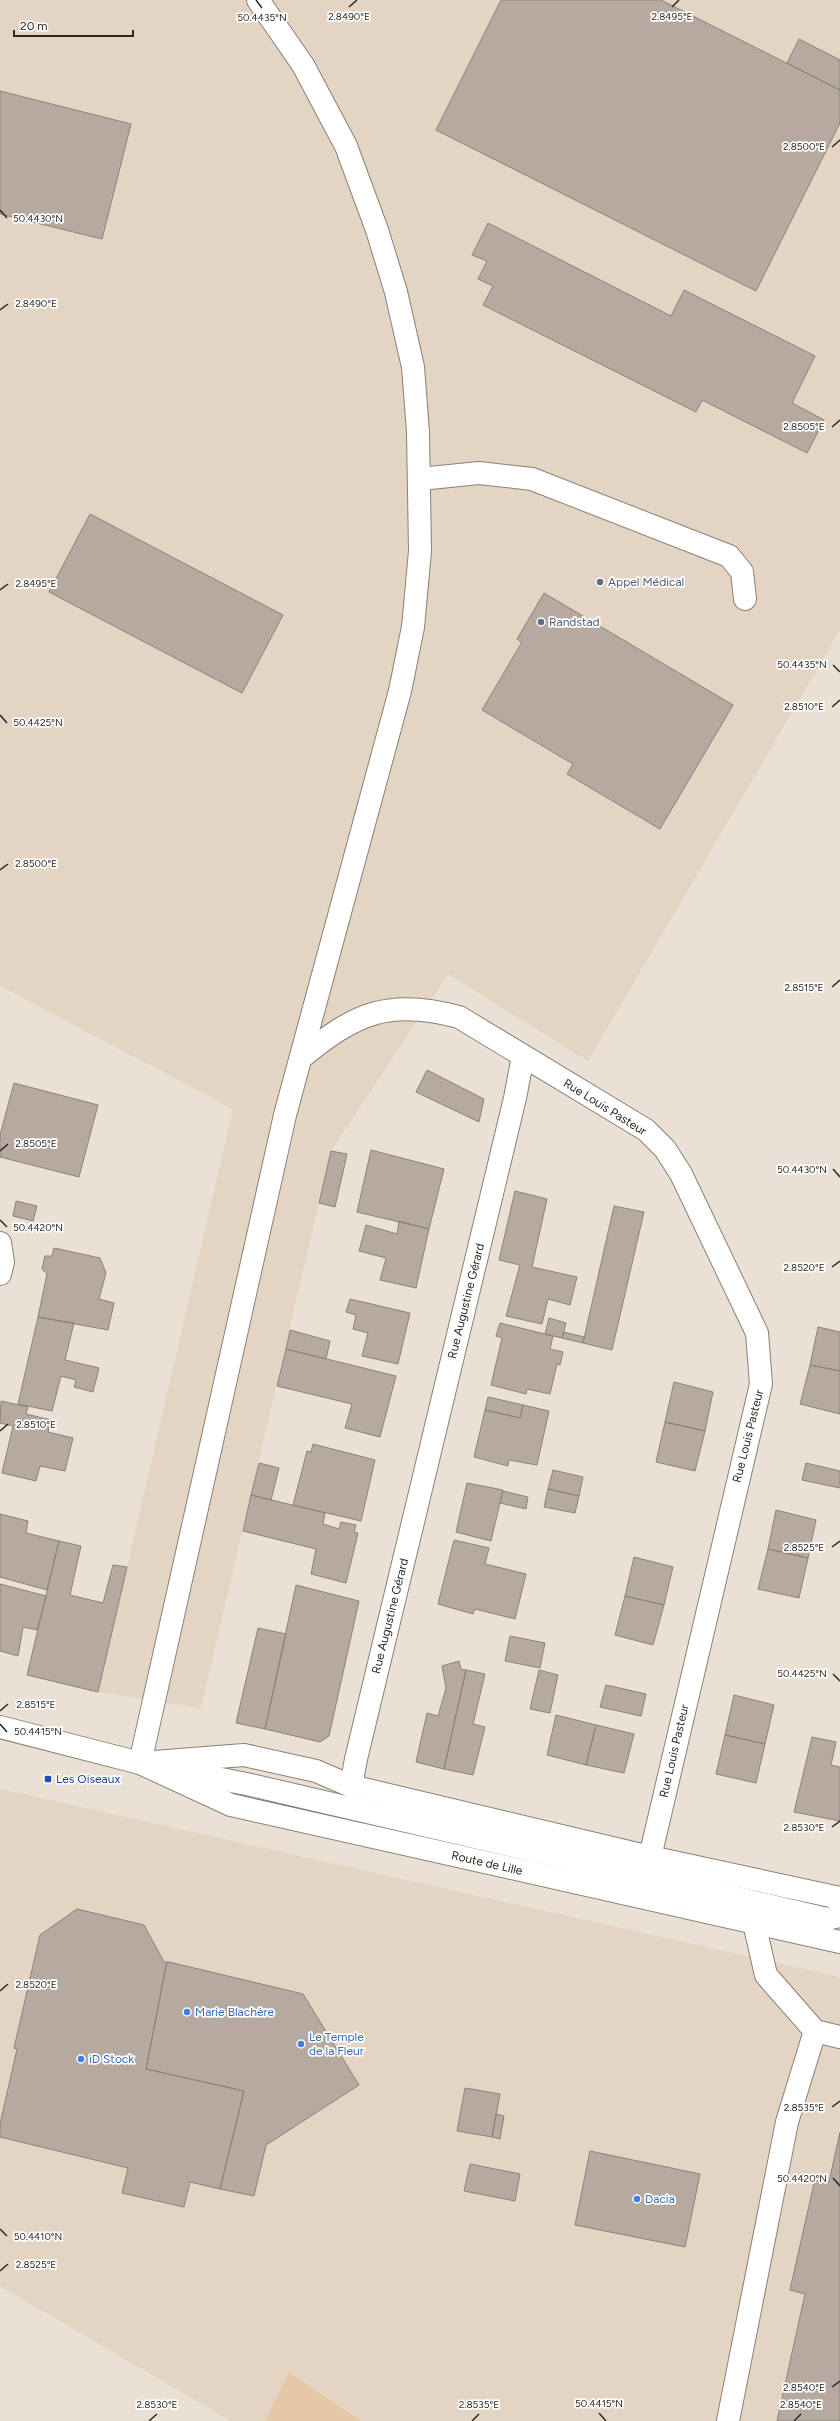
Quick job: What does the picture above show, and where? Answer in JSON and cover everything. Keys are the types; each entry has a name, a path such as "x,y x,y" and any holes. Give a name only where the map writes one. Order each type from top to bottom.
{"street":[{"path":"258,0 303,65 342,140 377,230 396,292 413,367 420,479 420,551 413,627 400,691 302,1057 284,1115 140,1763 251,1785 827,1919 840,1916"},
{"path":"420,479 479,474 532,478 729,556 742,572 745,599"},
{"path":"302,1057 324,1039 356,1020 377,1012 407,1008 429,1009 458,1018 523,1056"},
{"name":"Rue Augustine Gérard","path":"351,1786 515,1098 523,1056"},
{"name":"Rue Louis Pasteur","path":"523,1056 646,1130 665,1149 681,1174 757,1333 761,1384 650,1857"},
{"path":"0,1243 3,1262 0,1274"},
{"name":"Route de Lille","path":"0,1727 140,1763 232,1805 840,1942"},
{"name":"Route de Lille","path":"140,1763 244,1754 316,1771 351,1786 650,1857 840,1898"},
{"path":"754,1923 766,1975 815,2032 840,2037"},
{"path":"728,2421 787,2122 815,2032"}],"shaded area":[{"path":"0,0 840,0 840,630 588,1061 448,974 331,1151 201,1708 98,1692 233,1109 0,986"},
{"path":"0,1789 840,1977 840,2421 361,2421 289,2373 265,2421 231,2421 0,2286"},
{"path":"289,2372 361,2421 265,2421"}],"building":[{"path":"501,0 661,0 840,90 840,123 756,291 436,130"},
{"path":"799,39 840,60 840,90 787,63"},
{"path":"0,91 131,124 102,239 0,214"},
{"path":"488,223 671,316 684,290 815,356 792,403 824,420 807,453 702,400 696,412 483,305 493,286 478,279 487,261 472,255"},
{"path":"90,514 283,615 242,693 49,592"},
{"path":"544,593 733,705 660,829 567,774 573,764 482,710 522,642 517,639"},
{"path":"427,1070 484,1099 479,1122 416,1092"},
{"path":"14,1083 98,1105 79,1177 0,1157 0,1135"},
{"path":"371,1150 444,1169 429,1229 357,1212"},
{"path":"331,1151 347,1154 335,1207 319,1203"},
{"path":"515,1191 547,1199 532,1267 577,1277 570,1305 548,1299 542,1324 506,1316 520,1265 499,1260"},
{"path":"16,1201 37,1206 33,1221 13,1216"},
{"path":"614,1206 644,1212 612,1350 583,1343"},
{"path":"399,1221 429,1229 416,1288 380,1280 386,1258 359,1251 366,1225 397,1234"},
{"path":"54,1248 100,1258 106,1273 99,1299 114,1303 108,1330 38,1317 47,1274 42,1269 45,1256 52,1256"},
{"path":"350,1299 410,1313 398,1364 362,1356 368,1333 353,1329 356,1315 346,1312"},
{"path":"38,1317 74,1323 65,1360 99,1368 93,1392 74,1387 76,1380 61,1376 52,1411 18,1404"},
{"path":"549,1318 566,1323 562,1338 545,1334"},
{"path":"500,1323 553,1336 550,1349 563,1352 560,1365 557,1364 550,1394 527,1389 526,1394 491,1385 502,1338 496,1336"},
{"path":"818,1327 840,1332 840,1371 810,1365"},
{"path":"290,1330 330,1341 326,1359 286,1349"},
{"path":"564,1332 584,1337 583,1343 562,1338"},
{"path":"286,1349 396,1376 380,1437 345,1428 352,1404 277,1386"},
{"path":"810,1365 840,1371 840,1414 800,1404"},
{"path":"674,1382 713,1392 705,1431 665,1422"},
{"path":"488,1397 523,1405 520,1418 485,1410"},
{"path":"1,1401 28,1407 26,1414 51,1420 48,1432 73,1438 65,1471 40,1466 36,1481 2,1473 13,1426 0,1423"},
{"path":"523,1405 549,1411 537,1465 509,1460 508,1466 474,1457 485,1410 520,1418"},
{"path":"665,1422 705,1431 695,1471 656,1462"},
{"path":"313,1444 375,1460 361,1521 293,1505 307,1451 311,1452"},
{"path":"259,1463 279,1468 271,1500 251,1495"},
{"path":"806,1463 840,1471 840,1488 802,1480"},
{"path":"553,1470 583,1477 579,1496 548,1489"},
{"path":"467,1483 503,1490 491,1541 456,1532"},
{"path":"548,1489 579,1496 575,1513 544,1507"},
{"path":"503,1491 528,1497 526,1509 500,1503"},
{"path":"251,1495 325,1513 323,1524 339,1529 341,1522 356,1525 354,1532 358,1533 346,1583 311,1574 316,1549 243,1531"},
{"path":"776,1510 816,1520 808,1558 768,1549"},
{"path":"0,1514 28,1521 26,1533 59,1541 47,1590 0,1577"},
{"path":"454,1540 489,1548 485,1564 526,1574 515,1619 475,1609 473,1614 438,1604"},
{"path":"59,1541 81,1546 70,1595 103,1603 113,1565 127,1567 98,1692 27,1675"},
{"path":"768,1549 808,1558 799,1598 758,1589"},
{"path":"634,1557 673,1567 664,1605 625,1596"},
{"path":"0,1584 46,1596 37,1630 23,1627 18,1656 0,1651"},
{"path":"296,1585 359,1601 329,1736 320,1742 265,1729"},
{"path":"625,1596 664,1605 653,1645 615,1635"},
{"path":"258,1628 286,1634 265,1729 236,1723"},
{"path":"510,1636 545,1643 540,1668 505,1661"},
{"path":"459,1661 461,1669 466,1670 444,1769 416,1762 427,1713 438,1716 446,1688 442,1666"},
{"path":"466,1670 485,1674 473,1724 485,1727 473,1775 444,1769"},
{"path":"539,1670 558,1675 550,1713 530,1709"},
{"path":"606,1685 646,1694 641,1716 600,1707"},
{"path":"734,1695 774,1705 765,1744 725,1735"},
{"path":"556,1715 596,1725 586,1765 547,1755"},
{"path":"596,1725 634,1734 624,1773 586,1765"},
{"path":"725,1735 765,1744 756,1783 716,1774"},
{"path":"812,1737 836,1742 831,1765 840,1767 840,1821 794,1812"},
{"name":"iD Stock","path":"77,1909 144,1925 164,1962 169,1962 166,1966 146,2069 244,2091 220,2189 190,2182 184,2207 122,2193 128,2168 0,2137 0,2124 17,2049 14,2048 40,1935"},
{"path":"169,1962 303,1994 359,2085 266,2145 254,2196 220,2189 244,2091 146,2069 166,1966"},
{"path":"465,2088 500,2094 492,2137 457,2131"},
{"path":"496,2114 504,2116 500,2139 492,2137"},
{"path":"840,2132 840,2421 777,2421 805,2294 790,2290 815,2179 829,2182"},
{"name":"Dacia","path":"590,2151 700,2174 685,2247 575,2225"},
{"path":"470,2164 520,2174 515,2201 464,2191"}],"place":[{"name":"Appel Médical","path":"600,582"},
{"name":"Randstad","path":"541,622"},
{"name":"Les Oiseaux","path":"48,1779"},
{"name":"Marie Blachère","path":"187,2012"},
{"name":"Le Temple de la Fleur","path":"301,2044"},
{"name":"iD Stock","path":"81,2059"},
{"name":"Dacia","path":"637,2199"}]}
